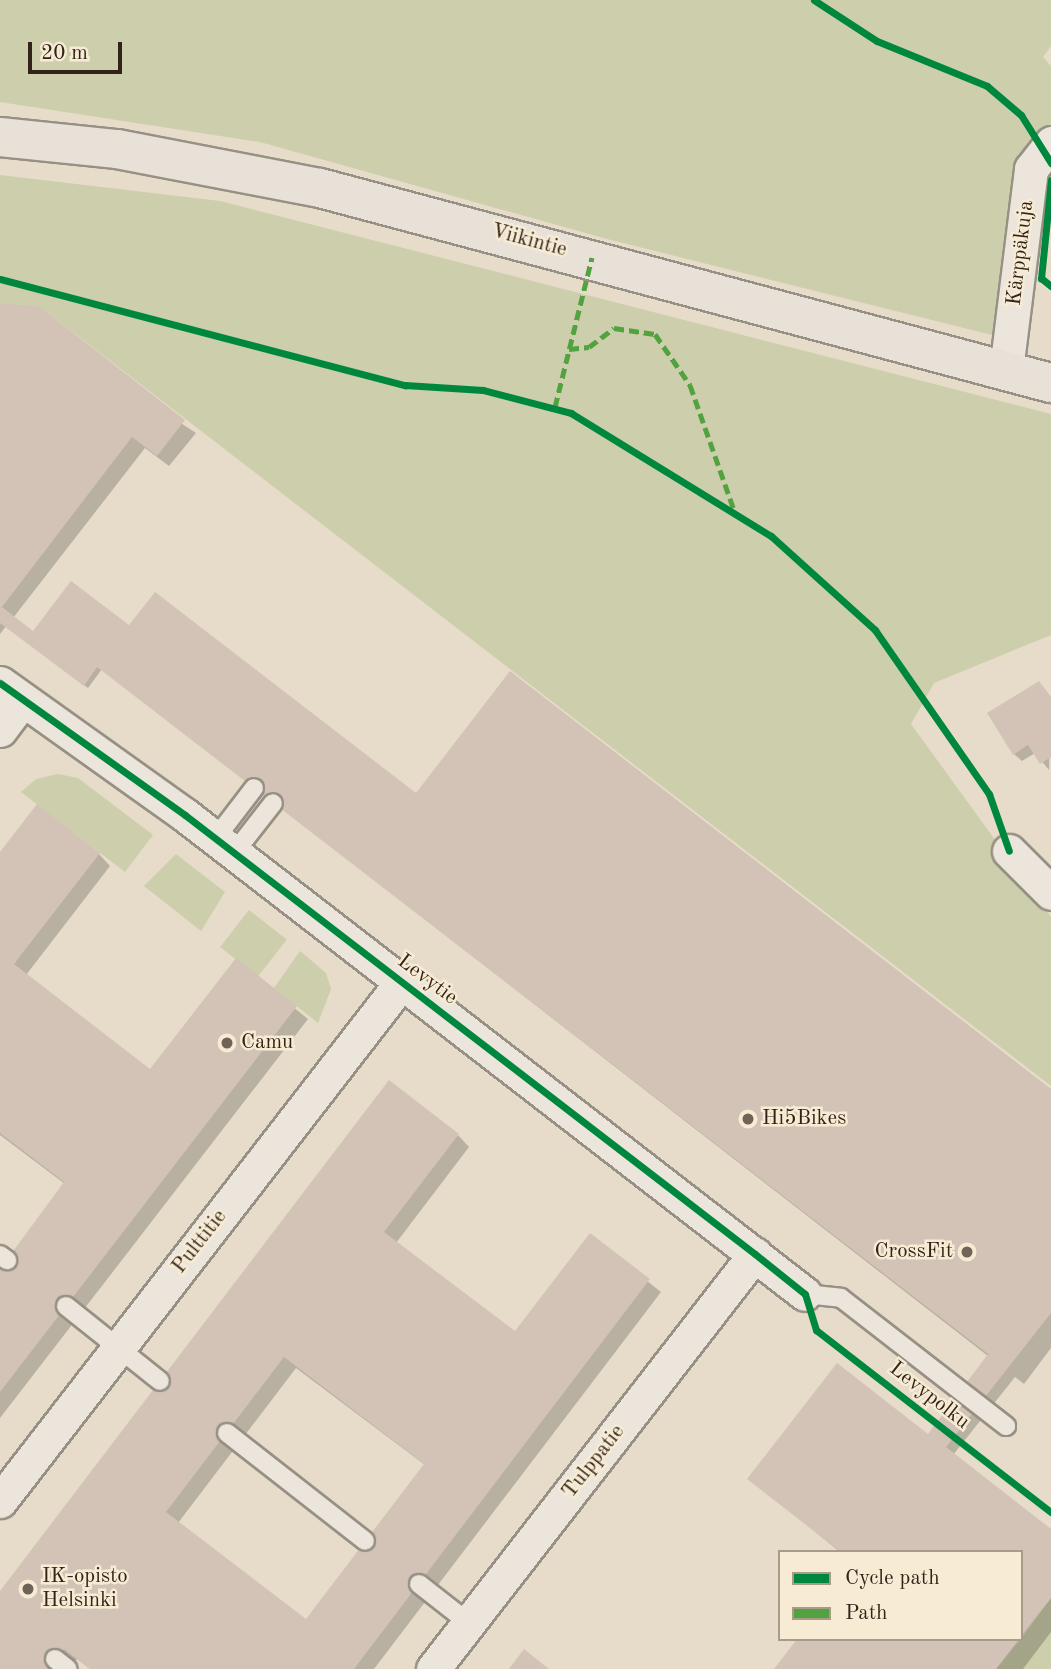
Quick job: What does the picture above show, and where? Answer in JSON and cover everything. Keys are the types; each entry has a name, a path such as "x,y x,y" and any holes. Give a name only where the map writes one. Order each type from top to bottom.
{"main road":[{"name":"Viikintie","path":"0,137 117,149 320,188 1051,383"}],"street":[{"name":"Kärppäkuja","path":"1006,370 1031,169 1051,143"},
{"path":"0,730 11,692"},
{"name":"Levytie","path":"11,692 224,846 805,1294"},
{"path":"1009,851 1051,893"},
{"name":"Pulttitie","path":"0,1502 401,983"},
{"name":"Tulppatie","path":"433,1669 755,1254"}],"lane":[{"path":"224,846 254,788"},
{"path":"224,846 273,803"},
{"path":"805,1294 841,1298 1006,1426"},
{"path":"66,1306 160,1381"},
{"path":"227,1433 365,1541"},
{"path":"419,1584 469,1623"}],"green space":[{"path":"0,0 1051,0 1051,46 1043,57 1051,66 1051,131 1018,167 992,335 607,239 260,142 0,102"},
{"path":"0,175 220,201 1051,414 1051,635 934,683 911,724 1051,917 1051,1086 39,306 0,303"},
{"path":"58,774 78,778 153,835 125,872 21,792 36,779"},
{"path":"176,854 225,892 201,931 144,886"},
{"path":"249,910 287,940 258,977 220,947"},
{"path":"300,951 326,973 331,989 318,1023 274,988"},
{"path":"1051,1598 1051,1669 996,1669 1019,1641 1023,1641 1023,1636"}],"building":[{"path":"0,303 39,306 185,420 157,456 132,437 2,607 33,631 71,581 129,625 155,592 416,793 510,671 1051,1089 1051,1313 946,1447 1051,1529 1051,1598 1023,1633 1023,1550 838,1550 747,1479 837,1363 928,1434 988,1354 97,667 84,686 0,623"},
{"path":"1039,681 1051,697 1051,757 1040,764 1028,745 1013,755 987,713"},
{"path":"37,804 100,853 14,964 150,1069 236,958 297,1006 0,1392 0,1269 64,1182 0,1133 0,852"},
{"path":"389,1080 459,1134 384,1232 515,1331 590,1233 650,1279 354,1669 90,1669 64,1649 47,1669 0,1669 0,1591","holes":["284,1357 424,1464 306,1619 166,1512"]},
{"path":"795,1641 1017,1641 996,1669 774,1669"},
{"path":"524,1649 549,1669 509,1669"}],"marked path":[{"path":"555,407 592,258"},
{"path":"569,349 589,347 614,328 655,334 690,385 735,513"}],"cycle path":[{"path":"814,0 877,41 987,86 1021,115 1051,163"},
{"path":"1051,180 1041,278 1051,286"},
{"path":"0,279 405,385 483,390 571,413 771,536 875,630 989,794 1009,851"},
{"name":"Levypolku","path":"0,683 185,815 755,1254 805,1294 816,1330 1051,1512"}],"place":[{"name":"Camu","path":"227,1043"},
{"name":"Hi5Bikes","path":"748,1119"},
{"name":"CrossFit","path":"967,1252"},
{"name":"IK-opisto Helsinki","path":"28,1589"}]}
